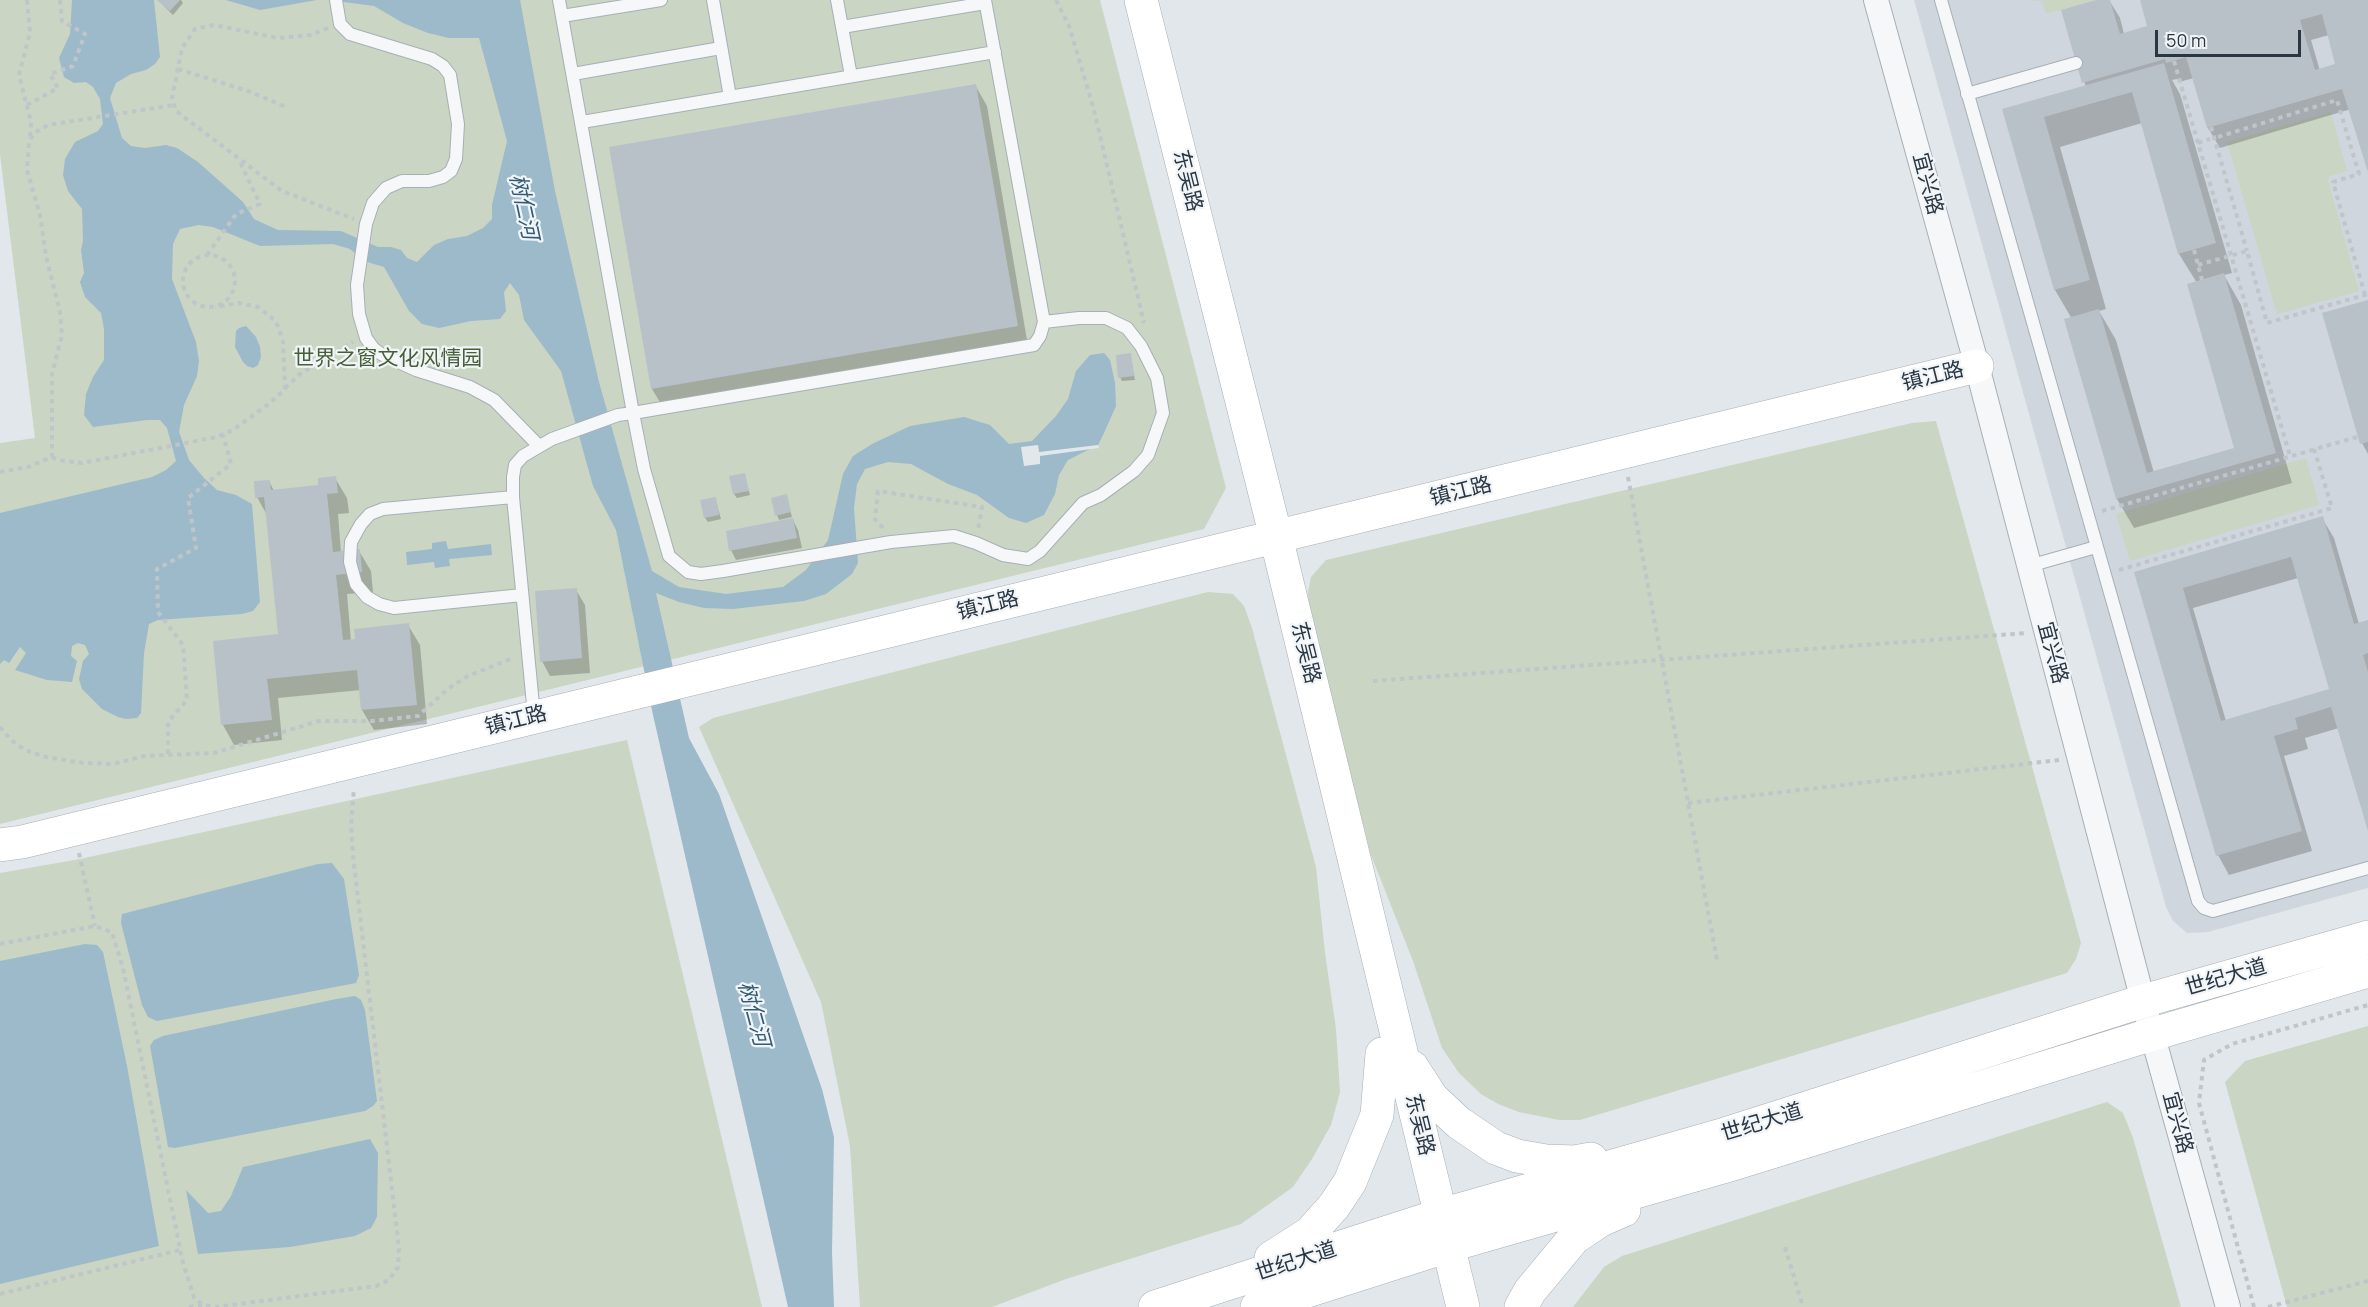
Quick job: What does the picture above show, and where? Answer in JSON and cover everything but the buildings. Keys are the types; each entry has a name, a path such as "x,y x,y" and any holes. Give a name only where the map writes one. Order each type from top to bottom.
{"street":[{"name":"东吴路","path":"1125,0 1267,539"},
{"name":"东吴路","path":"1141,0 1267,539 1391,1051 1436,1233 1463,1307"},
{"name":"宜兴路","path":"1876,0 1977,366 2143,1001 2228,1307"},
{"name":"镇江路","path":"0,844 22,842 1977,366"},
{"name":"世纪大道","path":"1728,1150 2143,1001 2368,937"},
{"name":"世纪大道","path":"1155,1307 1215,1288 1436,1233 2368,972"},
{"path":"1391,1051 1432,1098 1459,1123 1496,1148 1517,1156 1546,1161 1574,1162 1728,1150"},
{"path":"1215,1288 1279,1254 1302,1238 1334,1206 1350,1182 1377,1114 1391,1051"},
{"path":"1521,1307 1574,1238 1599,1221 1728,1150"},
{"name":"东吴路","path":"1436,1233 1445,1307"},
{"name":"世纪大道","path":"1257,1307 1436,1233"}],"lane":[{"path":"559,0 644,469 669,556 677,565 688,572 701,574 896,542 954,536 1003,555 1028,559 1040,551 1083,503 1101,495 1134,471 1148,455 1163,413 1156,378 1141,346 1127,328 1106,318 1044,322"},
{"path":"562,16 661,0"},
{"path":"713,0 730,97"},
{"path":"837,0 851,76"},
{"path":"1941,0 2194,891 2204,908 2213,911 2368,868"},
{"path":"534,716 513,497 515,465 523,456 552,439 618,415 1034,345 1040,336 1044,322 985,2 842,27"},
{"path":"336,5 340,24 350,34 432,58 443,66 450,75 458,124 456,159 452,171 443,177 429,181 402,181 386,188 373,203 357,285 359,314 365,333 373,348 381,354 416,370 470,387 494,400 539,446"},
{"path":"573,74 721,48"},
{"path":"582,122 995,52"},
{"path":"1967,94 2076,63"},
{"path":"513,497 383,509 370,514 361,524 351,542 350,562 356,584 367,597 379,604 394,608 522,595"},
{"path":"2029,566 2096,547"}],"path":[{"path":"27,0 30,32 19,75 31,122 27,170 40,215 46,256 60,312 62,335 52,374 52,457"},
{"path":"27,105 58,88 50,74 73,66 85,34 62,21 60,0"},
{"path":"1056,0 1069,26 1094,110 1146,334"},
{"path":"340,24 311,35 278,38 214,25 195,29 182,48 172,98 176,111 282,191 366,230"},
{"path":"2174,61 2290,456"},
{"path":"178,69 251,92 288,108"},
{"path":"2211,127 2267,323 2367,295 2333,182 2359,174 2337,100 2218,137"},
{"path":"29,143 34,133 48,124 174,105"},
{"path":"2198,143 2210,139"},
{"path":"207,255 236,214 260,204 239,159"},
{"path":"2194,250 2202,280"},
{"path":"2198,265 2247,251"},
{"path":"215,307 229,298 235,282 230,266 216,256 207,255 191,262 183,277 185,294 198,305 215,307 239,303 258,307 272,317 283,341 285,389"},
{"path":"0,472 28,467 52,457 82,463 222,435 270,403 300,374 365,333"},
{"path":"168,754 168,722 188,700 183,645 158,612 157,569 196,548 188,498 231,464 222,435"},
{"path":"2087,515 2356,437"},
{"path":"2104,575 2332,508 2314,449"},
{"path":"1623,452 1717,960"},
{"path":"896,542 875,519 878,491 982,507 976,543"},
{"path":"1372,681 2046,631"},
{"path":"0,727 11,740 25,750 46,757 103,764 168,754 214,753 319,721 374,721 418,716 449,688 468,676 528,652"},
{"path":"1688,802 2079,757"},
{"path":"189,1307 203,1305 216,1307 376,1286 389,1280 398,1267 399,1249 353,856 351,825 356,760"},
{"path":"74,829 95,926"},
{"path":"0,944 95,926 112,932 123,968 180,1250 194,1297 203,1305"},
{"path":"2254,1307 2199,1103 2204,1060 2232,1044 2368,1005"},
{"path":"1785,1247 1803,1307"},
{"path":"0,1294 180,1250"},
{"path":"2268,1307 2368,1281"}],"shaded area":[{"path":"1914,0 2368,0 2368,888 2208,932 2187,933 2173,921 2166,907"}],"green space":[{"name":"世界之窗文化风情园","path":"0,0 1100,0 1226,488 1204,529 0,824 0,443 35,438 0,154"},
{"path":"2027,0 2096,0 2046,14 2042,1"},
{"path":"2331,112 2347,171 2330,176 2328,180 2359,291 2277,314 2227,142"},
{"path":"1936,421 2081,943 2076,959 2067,973 1580,1120 1559,1120 1519,1112 1481,1094 1459,1073 1442,1048 1413,961 1371,855 1309,612 1308,592 1311,577 1326,560 1912,423"},
{"path":"2306,458 2319,505 2130,561 2116,514"},
{"path":"1208,592 1233,594 1244,606 1252,628 1316,867 1336,1029 1340,1092 1331,1125 1293,1187 1241,1224 1066,1279 992,1307 860,1307 850,1146 821,1002 699,727 713,718"},
{"path":"627,740 762,1307 0,1307 0,873 80,859"},
{"path":"2368,1026 2368,1307 2287,1307 2225,1082 2245,1061"},
{"path":"2107,1102 2123,1113 2133,1138 2181,1307 1573,1307 1604,1267 1622,1256"}],"water":[{"name":"树仁河","path":"72,0 154,0 160,57 146,70 131,74 116,83 110,98 122,138 131,146 145,148 166,145 177,148 198,162 243,202 254,219 278,230 341,231 378,247 401,250 407,258 417,262 434,245 448,239 467,236 483,228 492,219 492,205 507,141 479,38 449,38 428,33 403,23 374,6 329,0 520,0 555,191 599,382 652,571 679,587 726,594 783,587 806,570 828,540 843,474 853,456 910,426 964,417 990,425 1009,444 1032,441 1056,416 1068,399 1076,371 1090,355 1104,353 1110,360 1115,383 1116,406 1098,445 1068,460 1059,475 1055,494 1044,515 1026,523 1009,518 977,495 948,484 911,464 888,462 865,469 857,484 854,508 858,563 852,574 826,594 804,601 733,609 704,608 656,593 689,738 719,794 822,1089 834,1137 832,1252 834,1307 788,1307 653,715 616,530 593,486 561,371 524,320 519,295 510,283 504,292 506,311 500,319 471,321 439,328 422,324 409,311 384,267 364,261 350,249 333,244 260,246 213,227 199,225 180,229 173,244 172,279 196,342 199,361 197,376 184,405 179,432 189,460 204,478 217,490 236,495 252,504 260,602 253,611 242,614 158,620 149,624 144,653 141,713 137,718 118,717 102,709 82,689 79,679 83,661 89,654 85,645 78,643 72,646 71,656 77,661 72,682 47,680 15,670 26,653 20,647 9,663 4,660 0,664 0,513 152,477 166,470 176,461 167,428 160,420 93,427 84,415 86,394 104,360 104,329 101,313 85,297 80,282 84,273 81,250 82,209 68,191 63,175 65,159 75,142 98,131 103,124 100,99 93,87 86,82 74,83 64,77 59,58 70,34"},
{"path":"226,0 317,0 260,10"},
{"path":"246,326 256,337 260,347 261,357 258,365 253,368 243,362 235,347 236,331"},
{"path":"446,541 448,549 491,544 492,555 449,559 450,566 435,568 434,562 407,565 406,552 432,549 432,543"},
{"path":"332,863 344,879 359,975 356,983 157,1021 148,1017 142,1005 121,923 122,914 318,864"},
{"path":"85,944 97,945 103,952 127,1066 159,1246 0,1284 0,961"},
{"path":"355,996 361,1000 365,1010 377,1101 373,1106 365,1111 175,1148 168,1147 150,1046 154,1040 163,1036"},
{"path":"370,1139 378,1153 377,1217 371,1228 355,1236 290,1247 198,1254 186,1190 208,1213 221,1211 231,1196 243,1167"}],"pier":[{"path":"1038,445 1039,452 1098,445 1099,448 1040,456 1040,464 1024,466 1021,447"}]}
